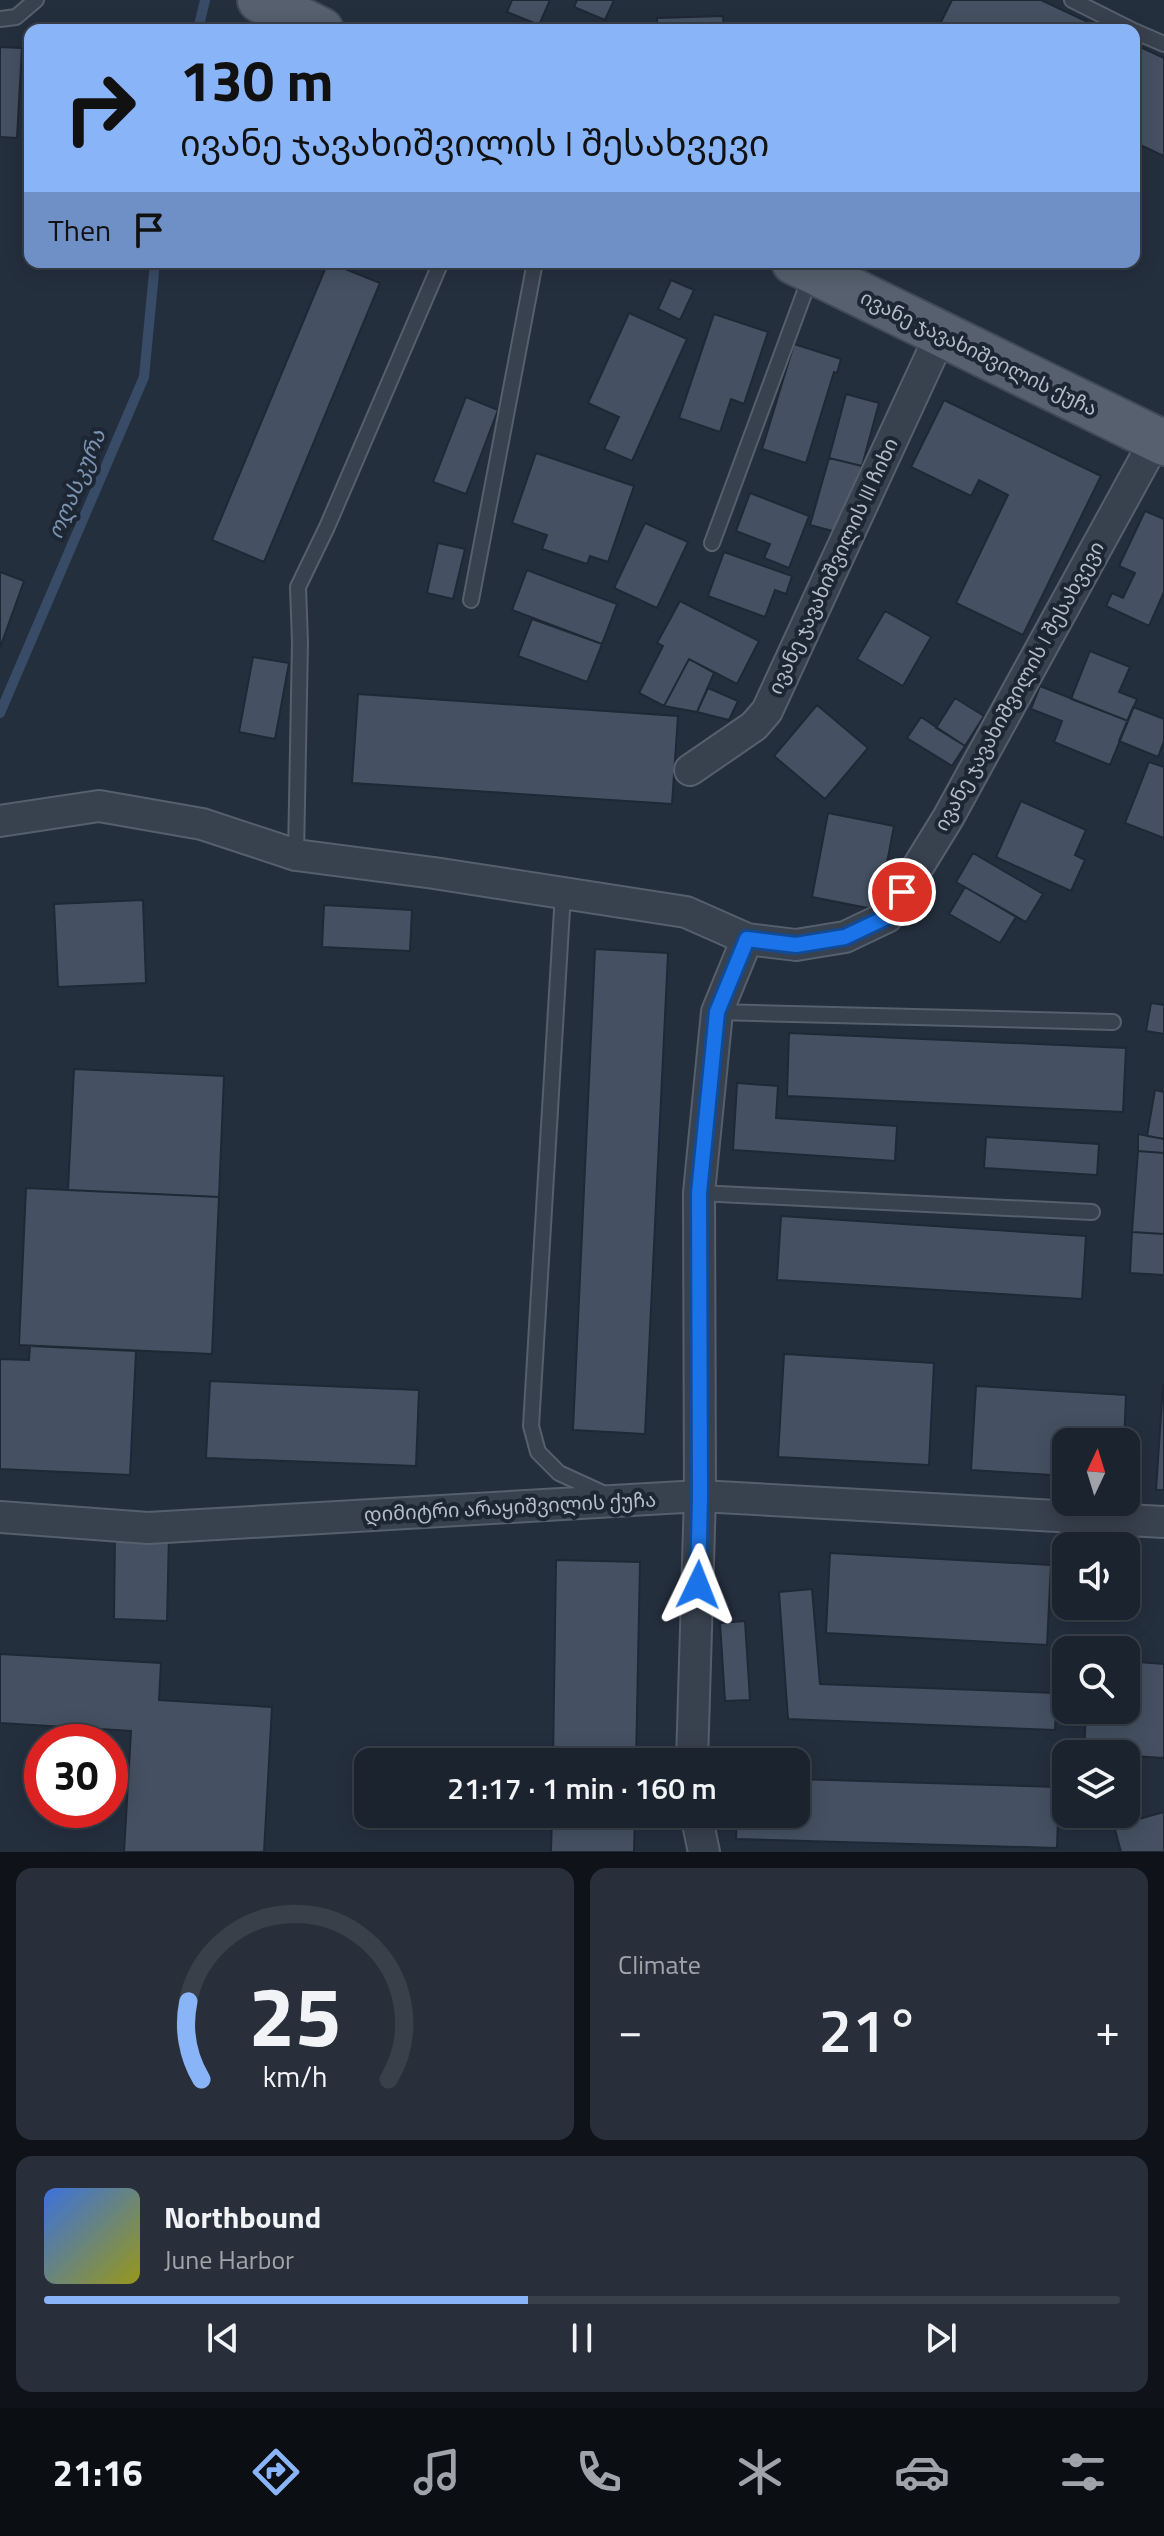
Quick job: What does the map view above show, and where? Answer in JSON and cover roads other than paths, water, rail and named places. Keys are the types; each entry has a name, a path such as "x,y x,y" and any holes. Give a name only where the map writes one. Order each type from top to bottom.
{"main road":[{"path":"260,0 319,19"},
{"name":"ივანე ჯავახიშვილის ქუჩა","path":"805,268 1160,441"}],"street":[{"name":"ივანე ჯავახიშვილის III ჩიხი","path":"690,770 754,726 767,711 941,334"},
{"name":"ივანე ჯავახიშვილის I შესახვევი","path":"0,821 99,806 202,824 296,855 686,912 747,939 796,945 845,937 887,917 948,818 1160,441"},
{"path":"692,1748 700,1496 699,1193 717,1012 747,939"},
{"name":"დიმიტრი არაყიშვილის ქუჩა","path":"0,1517 148,1528 700,1496 1164,1522"},
{"path":"699,1828 704,1852"}],"lane":[{"path":"0,19 16,17 36,0"},
{"path":"1072,0 1121,24"},
{"path":"1140,33 1164,44"},
{"path":"296,855 300,642 298,587 438,268"},
{"path":"471,600 534,268"},
{"path":"712,543 803,268"},
{"path":"563,893 531,1426 538,1452 559,1473 619,1501"},
{"path":"717,1012 1113,1022"},
{"path":"699,1193 1092,1212"}],"waterway":[{"name":"ოღასკურა","path":"199,24 205,0"},
{"name":"ოღასკურა","path":"0,713 144,377 154,268"}]}
